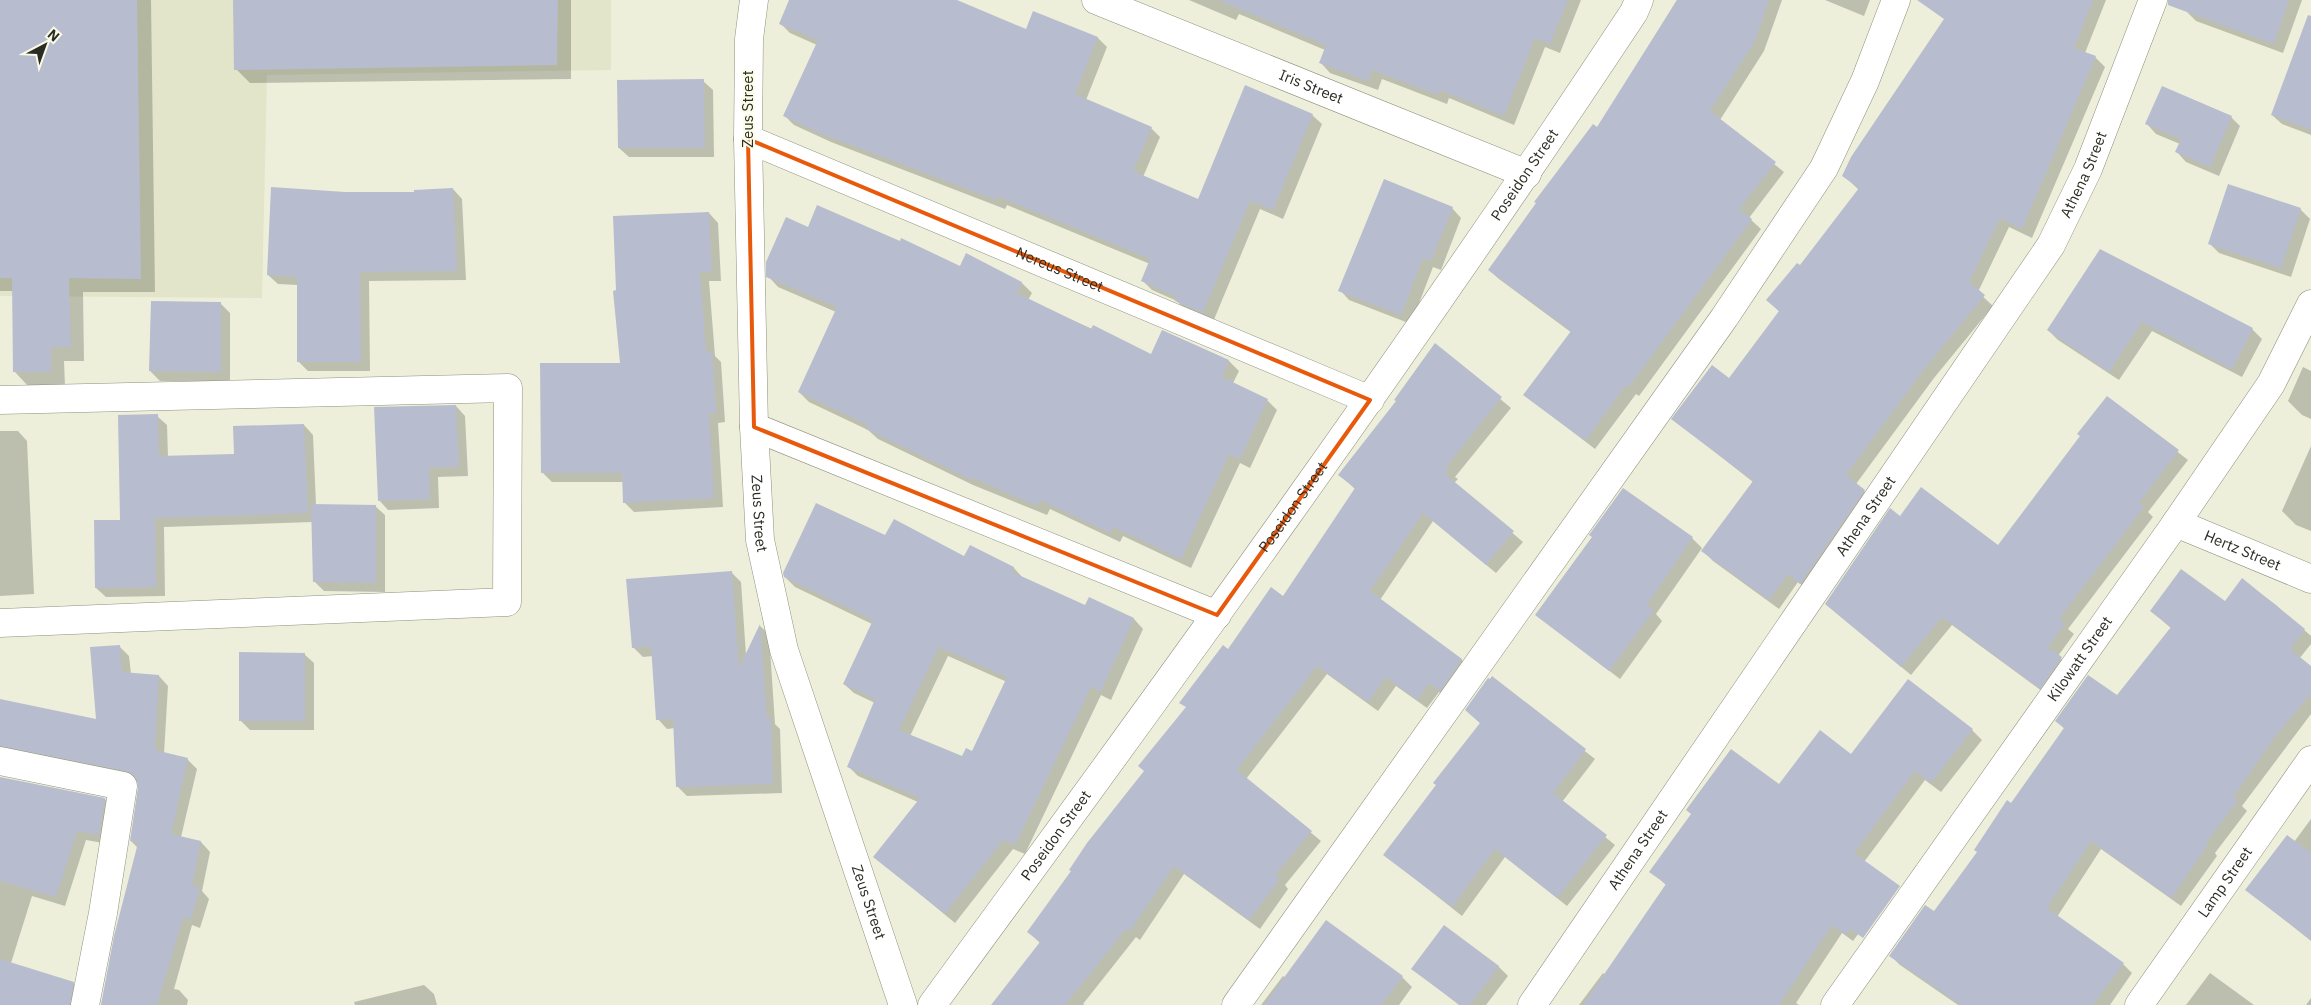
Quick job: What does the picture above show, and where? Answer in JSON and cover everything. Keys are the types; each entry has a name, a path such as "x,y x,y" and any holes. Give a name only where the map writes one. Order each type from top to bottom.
{"street":[{"name":"Zeus Street","path":"754,0 749,39 748,139 754,426 760,540 784,650 904,1005"},
{"name":"Iris Street","path":"1096,0 1527,174"},
{"name":"Poseidon Street","path":"932,1005 1217,615 1370,400 1527,174 1634,12 1639,0"},
{"path":"1236,1005 1724,318 1824,168 1865,81 1896,0"},
{"name":"Athena Street","path":"1532,1005 2051,245 2088,169 2153,0"},
{"name":"Nereus Street","path":"748,139 1370,400"},
{"name":"Kilowatt Street","path":"1835,1005 2176,523 2271,384 2311,304"},
{"path":"0,400 508,388 507,602 0,622"},
{"path":"754,426 1217,615"},
{"name":"Hertz Street","path":"2176,523 2311,579"},
{"name":"Lamp Street","path":"2139,1005 2311,760"},
{"path":"0,762 123,786 103,913 85,1005"}],"highlighted area":[{"path":"748,139 1370,400 1217,615 754,427"}],"shaded area":[{"path":"0,0 611,0 611,70 267,75 262,298 0,296"}],"building":[{"path":"0,0 137,0 141,279 69,278 71,347 51,347 51,372 13,372 12,278 0,278"},
{"path":"233,0 558,0 557,65 234,70"},
{"path":"789,0 957,0 1026,29 1033,11 1098,37 1075,94 1152,127 1133,171 1198,199 1245,85 1313,114 1273,210 1250,201 1203,313 1175,301 1177,297 1141,281 1150,259 997,196 996,200 820,133 783,116 818,40 779,24"},
{"path":"1218,0 1568,0 1550,44 1535,38 1504,116 1440,90 1438,95 1372,70 1368,81 1319,63 1326,45"},
{"path":"1677,0 1769,0 1755,41 1710,111 1776,162 1739,209 1752,219 1629,387 1626,385 1585,441 1523,395 1571,331 1488,270 1536,203 1534,202 1593,124 1597,127"},
{"path":"1917,0 2093,0 2074,48 2096,56 2022,229 2000,218 1969,282 1985,295 1925,368 1846,475 1865,490 1800,584 1788,574 1769,600 1701,551 1753,481 1671,419 1712,365 1729,378 1779,311 1766,300 1797,263 1800,265 1859,188 1842,176 1851,157 1944,19"},
{"path":"2168,0 2289,0 2274,44 2168,5"},
{"path":"2308,15 2311,16 2311,130 2271,115"},
{"path":"704,79 705,148 618,148 617,80"},
{"path":"2162,86 2232,116 2210,167 2175,152 2181,139 2145,124"},
{"path":"1384,179 1453,207 1431,261 1423,258 1401,315 1338,291"},
{"path":"2228,184 2301,208 2281,268 2208,244"},
{"path":"271,187 345,192 414,192 414,190 453,188 457,271 360,272 361,362 297,362 297,277 267,275"},
{"path":"817,205 900,241 901,238 960,266 966,253 1022,282 1017,293 1091,329 1093,325 1151,354 1162,330 1229,360 1222,377 1268,399 1240,459 1229,454 1181,559 1113,527 1110,533 1040,500 1037,506 973,478 972,480 866,429 868,425 798,392 837,307 766,277 766,262 786,217 808,227"},
{"path":"709,212 712,272 700,272 706,352 712,351 716,413 709,413 714,498 623,503 622,473 541,473 540,363 620,363 613,291 616,290 613,216"},
{"path":"2100,249 2253,328 2232,369 2142,322 2109,372 2047,330"},
{"path":"151,301 221,302 221,372 149,371"},
{"path":"1435,343 1502,397 1446,467 1449,469 1445,474 1514,531 1486,565 1423,513 1370,591 1462,659 1440,691 1429,683 1417,700 1386,677 1368,702 1317,666 1237,770 1312,831 1275,875 1280,879 1249,920 1174,866 1130,931 1126,929 1065,1005 991,1005 1040,942 1027,932 1071,871 1069,870 1087,843 1144,771 1138,766 1186,707 1179,703 1223,645 1228,649 1271,587 1283,596 1355,488 1338,475 1396,401 1394,400"},
{"path":"2107,396 2179,450 2139,503 2144,507 2059,619 2065,624 2048,647 2062,657 2040,689 1942,617 1901,667 1825,604 1890,508 1900,516 1921,487 1998,545 2080,436 2077,434"},
{"path":"456,405 459,467 429,468 430,499 378,501 374,407"},
{"path":"158,414 159,456 234,454 233,426 304,424 308,513 155,518 156,587 95,588 94,520 120,520 118,415"},
{"path":"1623,488 1693,537 1647,605 1654,610 1609,671 1535,615 1592,537 1589,535"},
{"path":"816,503 885,535 894,519 964,556 970,545 1014,567 1012,572 1085,605 1089,597 1134,618 1101,691 1091,687 1015,845 1003,840 945,914 873,857 920,798 847,767 875,699 843,684 873,620 784,577 783,573","holes":["939,647 1007,677 972,751 966,748 962,756 899,730"]},
{"path":"311,504 376,505 376,583 313,582"},
{"path":"2181,569 2225,601 2242,578 2305,629 2290,649 2311,666 2311,693 2275,737 2233,797 2238,800 2206,843 2208,845 2171,898 2091,841 2047,908 2124,963 2093,1005 1961,1005 1889,956 1925,905 1934,911 1977,852 1974,850 2007,800 2011,803 2064,728 2055,721 2088,675 2117,695 2171,627 2150,611"},
{"path":"732,571 739,668 760,624 767,718 771,718 773,784 676,787 673,719 656,720 651,646 632,648 626,579"},
{"path":"120,645 122,672 159,675 155,750 188,758 171,834 201,841 192,885 200,888 191,919 183,917 157,1005 101,1005 114,936 138,843 130,841 138,788 137,780 133,774 126,771 0,746 0,699 96,719 90,647"},
{"path":"239,652 305,653 305,721 239,721"},
{"path":"1492,676 1586,749 1553,793 1607,835 1557,898 1495,849 1452,907 1383,855 1436,785 1433,783 1480,723 1465,710 1488,678 1490,679"},
{"path":"1908,679 1973,729 1931,783 1915,771 1854,853 1900,886 1863,938 1851,929 1846,935 1832,925 1779,1005 1583,1005 1666,884 1649,872 1691,814 1686,810 1731,749 1779,784 1820,730 1851,754"},
{"path":"0,777 105,798 99,835 77,831 56,897 0,881"},
{"path":"2287,835 2311,853 2311,940 2245,890"},
{"path":"1326,920 1403,976 1382,1005 1264,1005"},
{"path":"1444,925 1499,966 1470,1005 1460,1005 1411,969"},
{"path":"0,959 74,982 70,1005 0,1005"}]}
